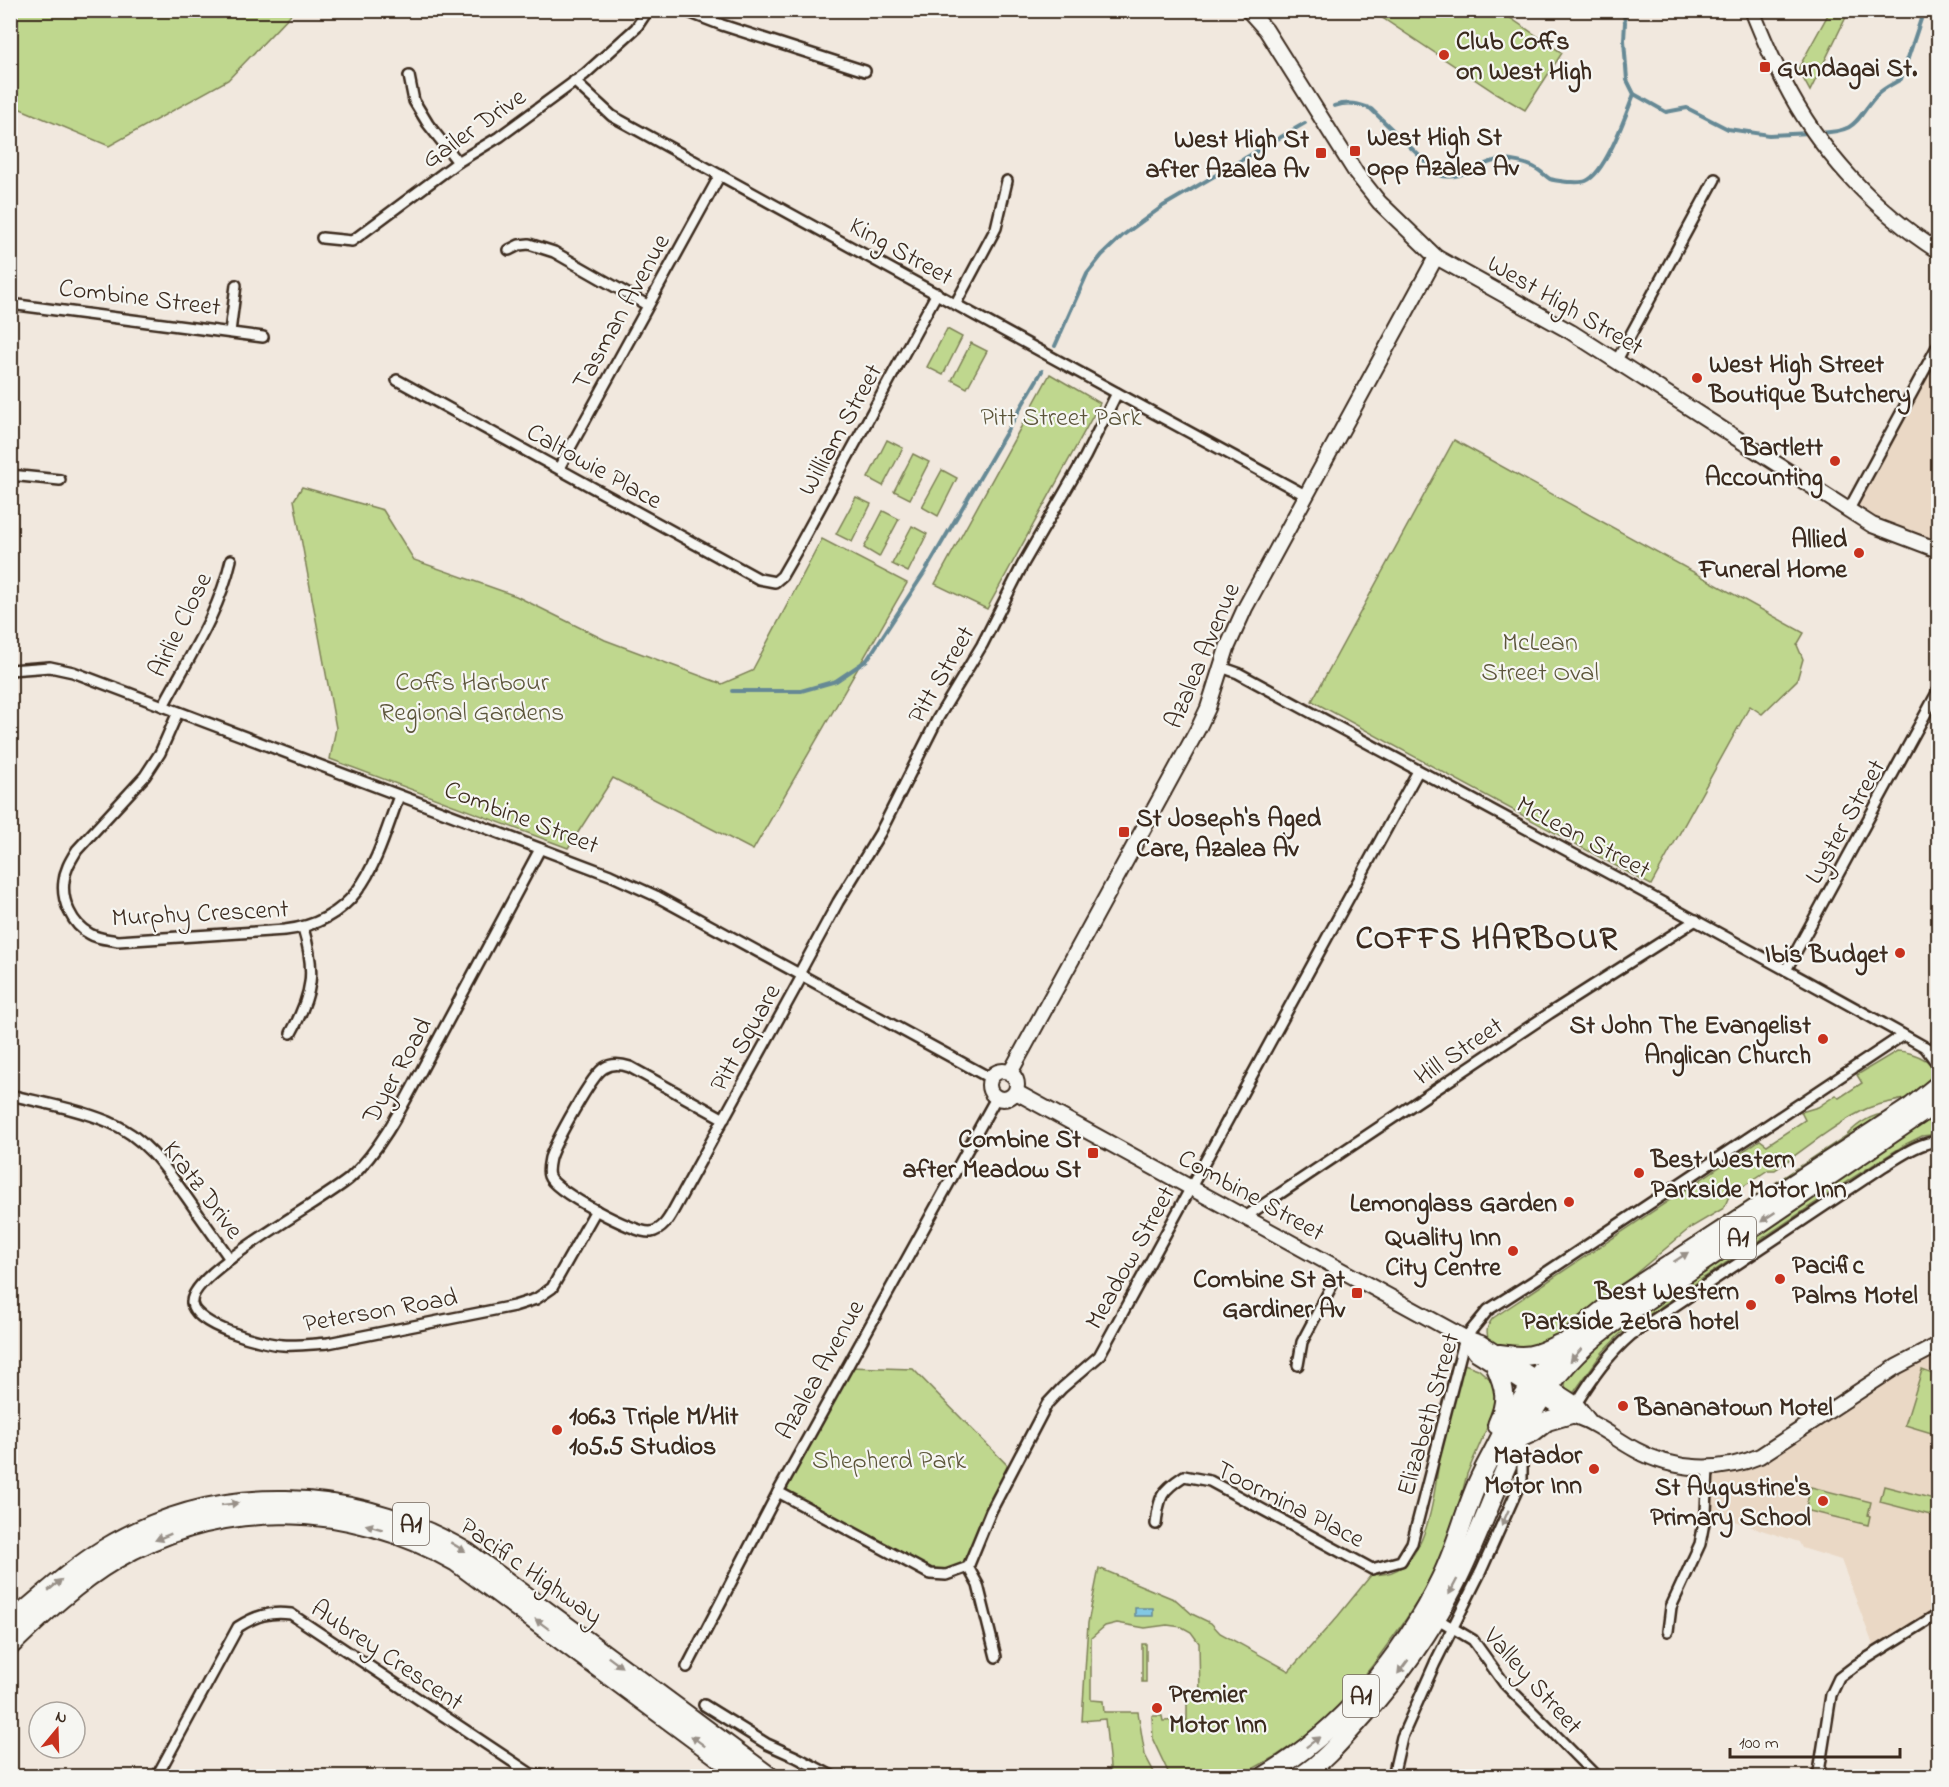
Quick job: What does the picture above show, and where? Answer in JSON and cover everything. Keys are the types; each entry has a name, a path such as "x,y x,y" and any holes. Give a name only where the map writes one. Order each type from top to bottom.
{"highway":[{"name":"A1","path":"1301,1776 1337,1745 1384,1693 1436,1618 1454,1587 1523,1442 1539,1387 1566,1341 1616,1300 1911,1107 1938,1085"},
{"name":"A1","path":"1265,1776 1323,1734 1350,1707 1401,1646 1433,1594 1455,1544 1475,1488 1506,1427 1539,1387 1604,1329 1938,1102"},
{"path":"1475,1488 1473,1478 1501,1415 1505,1400 1497,1360 1541,1354 1566,1341"},
{"path":"1523,1442 1547,1420 1573,1409"},
{"name":"Pacific Highway","path":"10,1623 102,1550 147,1527 182,1514 219,1505 275,1500 302,1500 351,1506 412,1524 468,1553 768,1776"},
{"name":"Pacific Highway","path":"10,1646 46,1611 92,1575 115,1560 161,1537 201,1524 254,1515 305,1515 354,1521 432,1548 456,1562 744,1776"}],"street":[{"path":"574,81 628,36 648,10"},
{"path":"683,10 722,25 865,71"},
{"name":"West High Street","path":"1248,10 1266,30 1356,173 1379,202 1436,257 1617,360 1848,511 1872,525 1938,550"},
{"path":"1752,10 1785,84 1802,113 1835,159 1874,202 1938,251"},
{"path":"410,76 414,101 428,124 458,162"},
{"name":"Gailer Drive","path":"322,238 352,241 458,162 499,137 574,81"},
{"name":"King Street","path":"574,81 612,116 1307,496"},
{"name":"Tasman Avenue","path":"558,468 720,175"},
{"path":"1617,360 1715,179"},
{"path":"956,303 996,228 1007,182"},
{"path":"508,250 529,244 554,252 647,305"},
{"name":"Azalea Avenue","path":"1010,1073 1199,727 1208,708 1227,648 1245,608 1436,257"},
{"path":"230,332 236,285"},
{"name":"William Street","path":"775,582 782,576 797,550 937,293"},
{"name":"Combine Street","path":"10,304 263,337"},
{"path":"1848,511 1938,345"},
{"name":"Caltowie Place","path":"397,380 759,579 775,582"},
{"name":"Pitt Street","path":"801,975 838,902 880,832 938,718 982,645 1023,564 1085,457 1117,393"},
{"path":"10,475 60,480"},
{"name":"Airlie Close","path":"163,706 218,603 226,583 231,560"},
{"path":"10,665 11,670"},
{"name":"Combine Street","path":"11,670 60,668 610,875 656,896 990,1078"},
{"name":"McLean Street","path":"1221,668 1238,673 1696,920 1925,1047 1938,1051"},
{"name":"Lyster Street","path":"1786,970 1938,691"},
{"name":"Murphy Crescent","path":"178,712 160,753 145,776 77,850 69,864 64,881 64,896 68,911 76,923 88,934 118,941 303,928 334,914 357,892 375,862 399,796"},
{"name":"Meadow Street","path":"968,1567 991,1511 1047,1404 1099,1356 1418,771"},
{"name":"Dyer Road","path":"230,1259 282,1222 348,1180 367,1161 417,1078 540,849"},
{"name":"Hill Street","path":"1245,1217 1550,1013 1696,920"},
{"path":"291,1033 301,1014 310,985 310,952 303,928"},
{"name":"Pitt Square","path":"723,1119 630,1067 621,1064 604,1067 593,1079 553,1151 548,1167 549,1175 558,1188 636,1230 654,1232 662,1227 673,1211 723,1119 801,975"},
{"name":"Elizabeth Street","path":"1401,1561 1412,1543 1465,1338 1488,1310 1903,1035"},
{"name":"McLean Street","path":"1925,1047 1938,1065"},
{"path":"997,1072 1010,1073 1017,1082 1016,1092 1008,1099 996,1098 989,1088 990,1078 997,1072"},
{"name":"Combine Street","path":"1016,1092 1465,1338 1476,1353 1497,1360 1590,1422 1638,1451 1660,1460 1708,1468 1746,1462 1760,1456 1908,1359 1938,1345"},
{"name":"Kratz Drive","path":"10,1095 88,1115 129,1132 162,1163 230,1259"},
{"name":"Azalea Avenue","path":"687,1666 778,1492 996,1098"},
{"path":"1573,1409 1614,1349 1631,1335 1884,1166 1928,1142 1938,1141"},
{"name":"Peterson Road","path":"230,1259 194,1293 192,1300 197,1312 224,1329 262,1342 282,1345 328,1343 514,1306 536,1299 545,1294 559,1278 596,1210"},
{"path":"1298,1365 1302,1342 1340,1270"},
{"path":"1392,1776 1402,1737 1522,1479 1523,1442"},
{"path":"1668,1631 1671,1607 1700,1544 1706,1512 1708,1468"},
{"name":"Toormina Place","path":"1156,1524 1157,1509 1166,1488 1184,1476 1210,1481 1372,1569 1401,1561"},
{"path":"778,1492 930,1574 946,1575 968,1567 978,1585 996,1657"},
{"name":"Aubrey Crescent","path":"157,1776 238,1627 249,1620 276,1612 291,1614 531,1775 542,1776"},
{"path":"1820,1775 1831,1695 1839,1678 1938,1614"},
{"name":"Valley Street","path":"1436,1618 1473,1640 1504,1683 1596,1776"},
{"path":"705,1705 767,1744 832,1776"}],"shaded area":[{"path":"1938,345 1938,550 1848,511"},
{"name":"St Augustine's Primary School","path":"1938,1345 1938,1614 1876,1653 1841,1560 1802,1548 1799,1542 1706,1512 1708,1468 1746,1462"}],"green space":[{"path":"10,11 294,11 228,80 109,146 11,105"},
{"path":"1372,11 1500,11 1562,53 1525,110"},
{"path":"1830,11 1849,11 1810,91 1798,69"},
{"path":"947,329 962,337 943,375 927,367"},
{"path":"971,343 987,351 967,388 952,380"},
{"name":"Pitt Street Park","path":"1050,374 1100,403 987,609 935,584"},
{"path":"887,440 903,448 883,486 868,478"},
{"name":"McLean Street Oval","path":"1454,440 1804,633 1797,645 1803,659 1797,680 1762,714 1750,706 1651,885 1312,701"},
{"path":"913,454 929,462 910,499 894,491"},
{"path":"942,470 957,478 938,516 922,507"},
{"name":"Coffs Harbour Regional Gardens","path":"302,487 383,510 414,560 516,596 605,640 722,684 752,671 822,539 907,583 753,850 613,778 568,848 330,759 336,728 294,500"},
{"path":"856,497 871,504 852,542 836,534"},
{"path":"883,511 899,519 879,557 864,548"},
{"path":"912,526 927,534 908,572 892,564"},
{"path":"1897,1051 1919,1056 1932,1065 1935,1077 1922,1091 1905,1099 1862,1111 1828,1131 1775,1170 1768,1170 1729,1196 1724,1208 1690,1228 1553,1343 1512,1353 1489,1343 1487,1330 1493,1318 1760,1140 1767,1145 1805,1120 1801,1112 1818,1107 1836,1095 1839,1098 1862,1083 1857,1075"},
{"path":"1938,1112 1938,1134 1922,1136 1906,1144 1620,1334 1602,1353 1572,1395 1567,1390 1565,1384 1573,1370 1621,1324"},
{"path":"1887,1113 1659,1264 1680,1246 1846,1136 1860,1124"},
{"path":"1464,1364 1478,1369 1490,1379 1497,1397 1489,1423 1467,1474 1457,1513 1438,1569 1372,1666 1325,1723 1276,1756 1240,1776 1170,1776 1153,1740 1152,1716 1162,1716 1163,1721 1187,1720 1187,1698 1200,1698 1199,1643 1191,1632 1182,1627 1167,1625 1145,1628 1117,1623 1105,1626 1091,1638 1091,1700 1103,1701 1104,1712 1138,1712 1145,1755 1156,1776 1111,1776 1105,1719 1082,1721 1088,1623 1099,1568 1176,1600 1192,1614 1211,1623 1220,1633 1289,1671 1372,1574 1391,1572 1406,1563 1417,1548 1426,1529 1450,1406"},
{"name":"Shepherd Park","path":"848,1367 913,1369 1013,1471 968,1567 930,1574 778,1492"},
{"path":"1922,1370 1938,1376 1938,1435 1905,1425"},
{"path":"1884,1486 1938,1500 1938,1517 1880,1502"},
{"path":"1811,1487 1871,1502 1868,1525 1805,1510"},
{"path":"1142,1644 1146,1644 1146,1682 1142,1682"}],"water":[{"path":"1135,1608 1153,1608 1153,1616 1135,1616"}],"waterway":[{"path":"1623,10 1627,80 1634,94 1666,112 1687,108 1728,129 1769,135 1810,133"},
{"path":"1818,133 1849,127 1879,93 1901,79 1922,16 1938,16"},
{"path":"1334,106 1353,104 1371,109 1439,175 1455,176 1484,164 1504,160 1532,166 1552,180 1580,182 1586,181 1601,167 1634,94"},
{"path":"1055,346 1087,274 1102,255 1122,236 1163,206 1305,123"},
{"path":"732,691 801,691 836,681 867,660 926,570 1042,371"}],"place":[{"name":"Club Coffs on West High","path":"1444,55"},
{"name":"Gundagai St.","path":"1765,67"},
{"name":"West High St opp Azalea Av","path":"1355,151"},
{"name":"West High St after Azalea Av","path":"1321,153"},
{"name":"West High Street Boutique Butchery","path":"1697,378"},
{"name":"Bartlett Accounting","path":"1835,461"},
{"name":"Allied Funeral Home","path":"1859,553"},
{"name":"St Joseph's Aged Care, Azalea Av","path":"1124,832"},
{"name":"Ibis Budget","path":"1900,953"},
{"name":"St John The Evangelist Anglican Church","path":"1823,1039"},
{"name":"Combine St after Meadow St","path":"1093,1153"},
{"name":"Best Western Parkside Motor Inn","path":"1639,1173"},
{"name":"Lemonglass Garden","path":"1569,1202"},
{"name":"Quality Inn City Centre","path":"1513,1251"},
{"name":"Pacific Palms Motel","path":"1780,1279"},
{"name":"Combine St at Gardiner Av","path":"1357,1293"},
{"name":"Best Western Parkside Zebra hotel","path":"1751,1305"},
{"name":"Bananatown Motel","path":"1623,1406"},
{"name":"106.3 Triple M/Hit 105.5 Studios","path":"557,1430"},
{"name":"Matador Motor Inn","path":"1594,1469"},
{"name":"St Augustine's Primary School","path":"1823,1501"},
{"name":"Premier Motor Inn","path":"1157,1708"}],"district":[{"name":"COFFS HARBOUR","path":"1487,937"}]}
